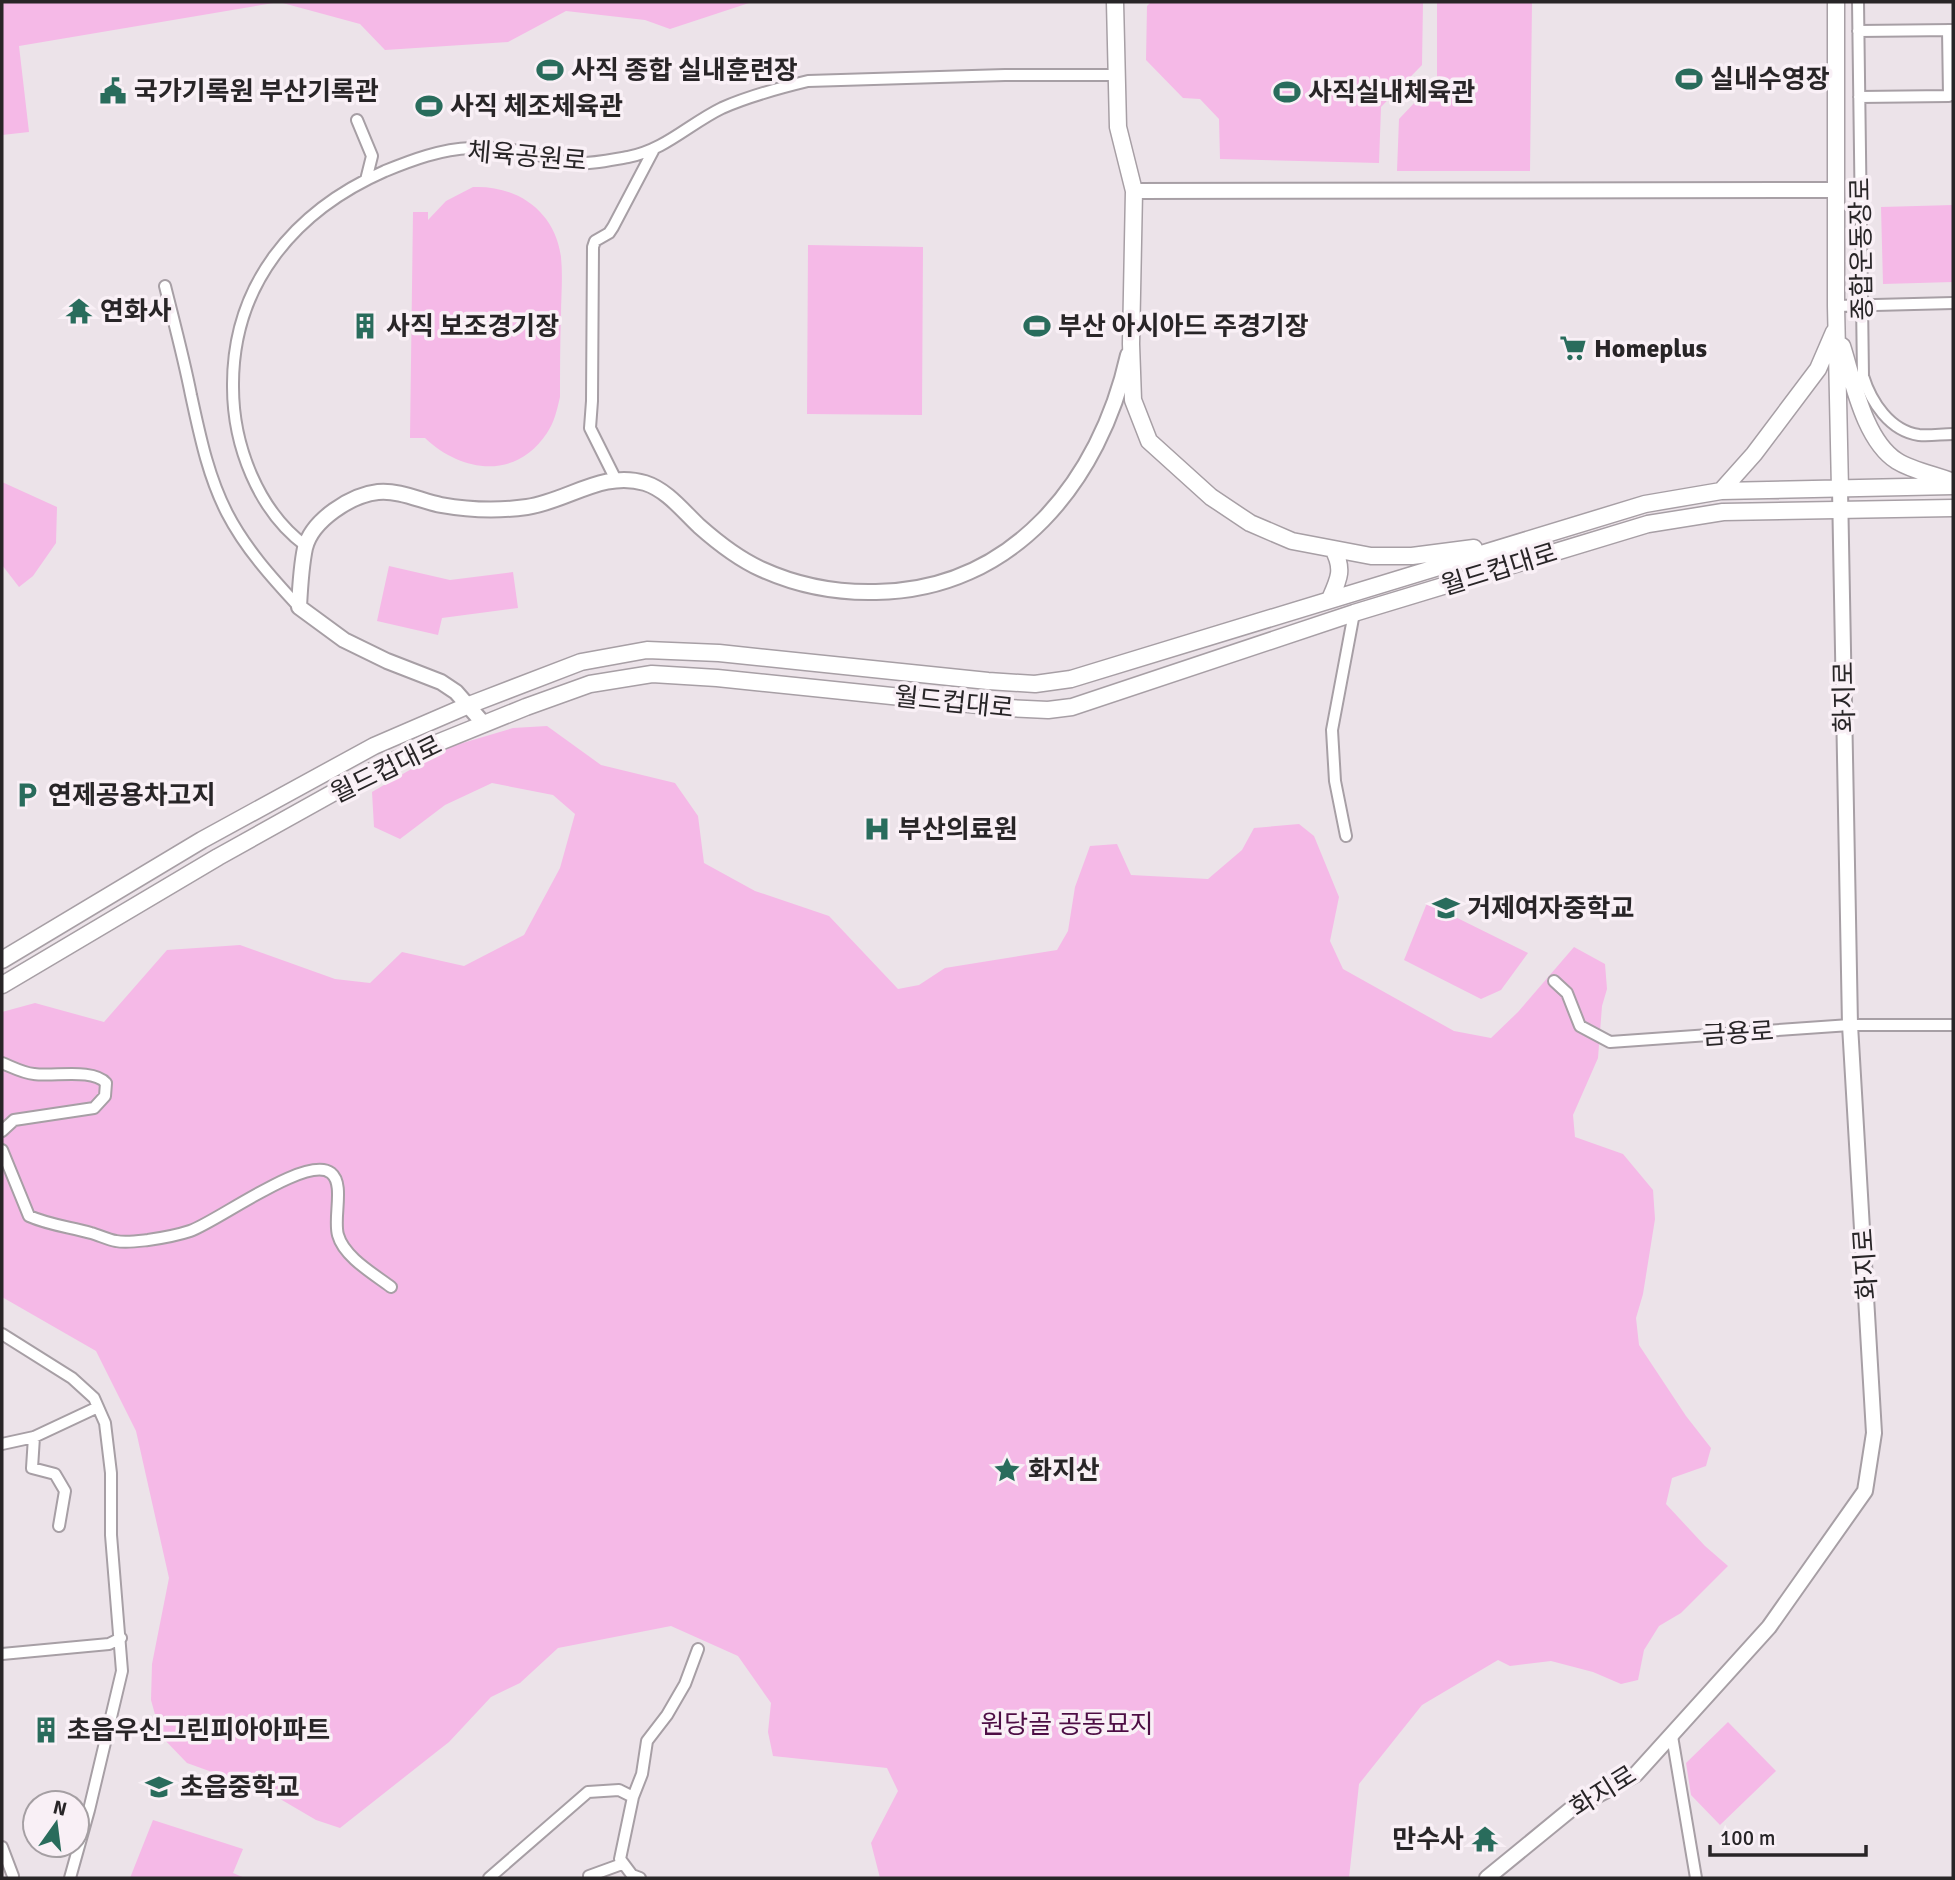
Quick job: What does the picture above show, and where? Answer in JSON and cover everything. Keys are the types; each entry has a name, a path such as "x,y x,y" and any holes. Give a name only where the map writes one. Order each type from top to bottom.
{"main road":[{"path":"1115,2 1118,127 1134,191 1131,344 1133,400 1149,441 1211,497 1250,523 1292,541 1371,556 1412,556 1511,544"},
{"name":"종합운동장로","path":"1836,2 1836,327 1840,489"},
{"path":"1836,327 1861,408 1883,448 1898,461 1953,484"},
{"path":"1721,491 1754,454 1818,369 1836,327"},
{"name":"월드컵대로","path":"2,961 202,840 374,746 469,705 581,662 648,650 719,653 1035,684 1071,679 1645,504 1721,491 1953,484"},
{"name":"월드컵대로","path":"2,985 218,857 383,765 581,687 652,674 717,678 1008,708 1060,709 1354,613 1648,524 1723,512 1952,508"},
{"path":"1330,598 1341,570 1340,561 1333,549"}],"street":[{"name":"종합운동장로","path":"1858,2 1863,376 1874,404 1892,422 1918,435 1953,434"},
{"path":"1858,31 1950,30 1949,96 1859,97"},
{"name":"체육공원로","path":"306,546 289,534 275,516 250,469 235,422 235,349 240,323 265,270 279,250 316,211 338,195 417,159 467,148 515,149 571,163 596,162 653,151 722,108 808,80 979,75 1116,75"},
{"path":"357,120 372,156 366,180"},
{"path":"616,480 589,423 592,401 593,247 595,241 609,233 613,227 653,151"},
{"path":"1134,191 1835,190"},
{"path":"165,286 198,431 214,481 227,514 265,570 299,607 344,640 387,661 441,682 456,692 484,724"},
{"path":"1836,306 1953,303"},
{"path":"299,607 306,546 315,529 361,495 390,493 441,505 495,510 527,507 556,500 600,482 616,480 634,480 663,492 702,529 760,568 822,587 845,591 892,592 938,585 964,575 1008,549 1055,509 1096,449 1117,395 1131,344"},
{"name":"화지로","path":"1487,1878 1570,1810 1636,1774 1769,1627 1865,1491 1874,1421 1850,1025 1840,489"},
{"path":"1346,836 1335,781 1332,730 1354,613"},
{"name":"금용로","path":"1554,981 1567,993 1580,1026 1610,1042 1850,1025 1953,1025"},
{"path":"2,1063 33,1074 77,1074 102,1079 106,1083 104,1096 94,1108 14,1120 2,1131"},
{"path":"2,1150 29,1216 47,1224 118,1242 149,1240 192,1231 285,1179 326,1170 336,1180 338,1188 338,1236 348,1251 391,1287"},
{"path":"2,1334 72,1378 94,1398 105,1423 111,1473 111,1535 122,1671 70,1878"},
{"path":"2,1444 34,1437 98,1407"},
{"path":"34,1437 32,1468 55,1474 65,1491 59,1526"},
{"path":"2,1654 109,1644 121,1638"},
{"path":"640,1878 632,1875 620,1859 632,1797 642,1774 647,1741 667,1715 685,1684 698,1649"},
{"path":"1672,1737 1696,1878"},
{"path":"489,1878 588,1792 619,1790 632,1797"},
{"path":"2,1847 13,1876"},
{"path":"589,1878 622,1864"}],"green space":[{"path":"2,2 279,2 19,46 29,132 2,135"},
{"path":"279,2 752,2 670,29 645,20 566,11 508,42 385,50 360,24"},
{"path":"1151,2 1423,2 1422,65 1381,107 1379,163 1220,159 1219,119 1200,99 1183,98 1146,60 1147,6"},
{"path":"1437,2 1532,2 1530,171 1397,171 1399,119 1437,79"},
{"path":"473,187 504,191 531,204 551,226 562,264 560,397 553,421 534,448 520,459 488,466 455,459 425,438 410,438 413,212 428,212 428,220 446,201"},
{"path":"1953,205 1953,282 1883,284 1881,207"},
{"path":"808,245 923,247 922,415 807,414"},
{"path":"2,482 57,507 56,543 33,576 19,587 2,565"},
{"path":"389,566 450,580 513,572 518,608 442,618 438,635 377,621"},
{"name":"원당골 공동묘지","path":"547,726 601,765 675,783 698,816 704,863 755,891 829,916 898,989 919,985 945,968 1057,950 1068,931 1075,887 1090,846 1117,844 1131,875 1208,879 1242,850 1254,828 1299,824 1314,836 1339,897 1330,941 1343,969 1454,1031 1491,1038 1518,1012 1574,947 1605,964 1607,989 1602,1006 1598,1058 1573,1115 1575,1137 1623,1154 1653,1190 1655,1219 1643,1294 1636,1318 1639,1345 1686,1416 1711,1448 1706,1466 1672,1478 1666,1504 1705,1546 1728,1566 1681,1613 1659,1626 1644,1650 1638,1680 1621,1684 1593,1672 1551,1661 1510,1666 1498,1660 1422,1705 1359,1784 1349,1878 880,1878 871,1843 898,1791 887,1768 773,1756 768,1732 771,1703 738,1656 671,1626 558,1648 520,1683 491,1697 449,1742 340,1828 316,1820 270,1793 187,1763 161,1736 151,1700 152,1664 169,1578 136,1431 96,1351 2,1297 2,1012 35,1003 104,1022 167,950 240,945 335,979 370,983 402,952 464,966 524,935 560,868 575,814 553,795 492,783 445,805 400,839 374,827 372,792 449,747 513,728"},
{"path":"1427,903 1528,953 1501,990 1481,999 1404,960"},
{"path":"1728,1722 1776,1771 1720,1825 1691,1795 1686,1763"},
{"path":"153,1820 243,1849 233,1873 245,1878 130,1878"}],"place":[{"name":"사직 종합 실내훈련장","path":"550,70"},
{"name":"실내수영장","path":"1689,79"},
{"name":"국가기록원 부산기록관","path":"113,91"},
{"name":"사직실내체육관","path":"1287,92"},
{"name":"사직 체조체육관","path":"429,106"},
{"name":"연화사","path":"79,311"},
{"name":"사직 보조경기장","path":"365,326"},
{"name":"부산 아시아드 주경기장","path":"1037,326"},
{"name":"Homeplus","path":"1573,348"},
{"name":"연제공용차고지","path":"27,795"},
{"name":"부산의료원","path":"877,829"},
{"name":"거제여자중학교","path":"1446,908"},
{"name":"화지산","path":"1007,1470"},
{"name":"초읍우신그린피아아파트","path":"46,1730"},
{"name":"초읍중학교","path":"159,1787"},
{"name":"만수사","path":"1485,1839"}]}
